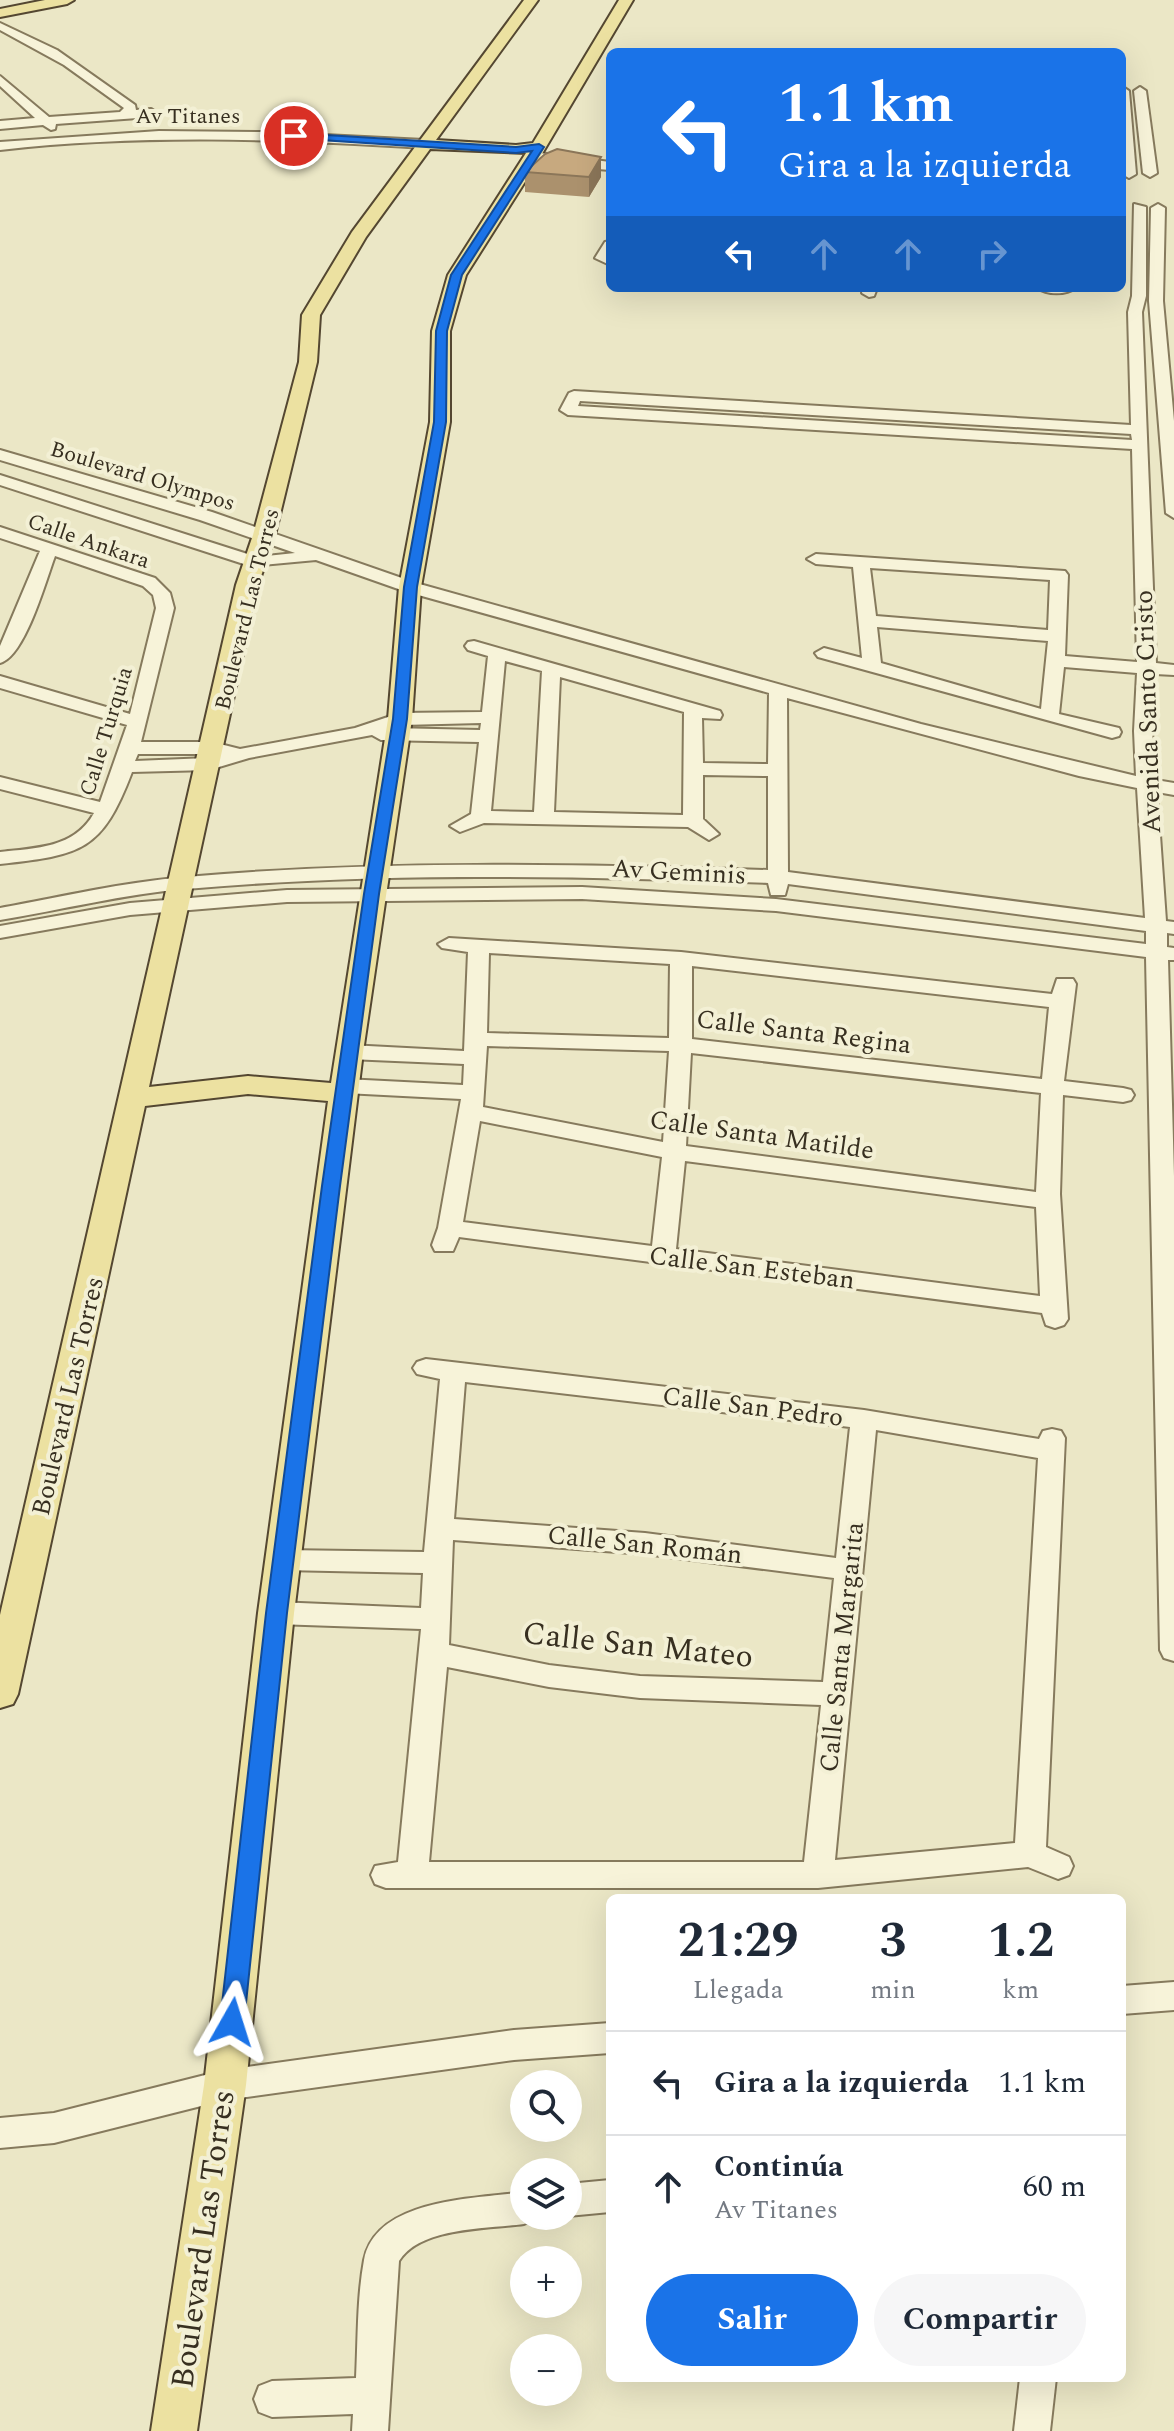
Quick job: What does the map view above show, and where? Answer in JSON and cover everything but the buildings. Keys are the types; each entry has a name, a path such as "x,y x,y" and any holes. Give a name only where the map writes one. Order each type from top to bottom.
{"main road":[{"path":"0,13 67,0"},
{"name":"Boulevard Las Torres","path":"0,1694 247,585 264,535 308,362 311,315 358,236 531,0"},
{"name":"Boulevard Las Torres","path":"174,2431 225,2085 276,1613 344,1089 399,727 410,587 440,422 441,331 457,275 522,174 546,153 626,0"},
{"path":"422,146 546,153"},
{"path":"522,174 546,153"},
{"path":"134,1098 248,1085 344,1089"}],"street":[{"path":"3,29 30,38 69,61 131,108 124,115"},
{"path":"0,80 68,141"},
{"path":"1140,91 1150,173"},
{"path":"0,99 20,96"},
{"path":"0,125 151,113"},
{"path":"23,122 43,143"},
{"name":"Av Titanes","path":"0,148 68,141 242,138 422,146"},
{"path":"546,153 606,165"},
{"path":"1126,174 1167,176"},
{"path":"1131,205 1166,207 1156,301 1174,513"},
{"name":"Avenida Santo Cristo","path":"1131,205 1139,296 1135,312 1147,660 1143,731 1166,953 1174,1650"},
{"path":"574,396 1138,437 568,410 574,396"},
{"name":"Boulevard Olympos","path":"0,455 264,535 410,587 778,691 1147,786 1174,789"},
{"path":"2,483 34,465"},
{"name":"Boulevard Olympos","path":"2,483 146,525 256,562 319,555"},
{"name":"Calle Ankara","path":"0,532 149,582 161,593"},
{"path":"0,658 14,640 49,549"},
{"path":"816,559 1059,575 1049,717"},
{"path":"861,562 872,666"},
{"name":"Calle Turquia","path":"0,858 60,848 83,840 96,830 107,810 136,722 165,608 161,593"},
{"path":"868,621 1147,660 1174,670"},
{"path":"474,646 713,715"},
{"path":"481,817 497,652"},
{"path":"824,653 1112,732"},
{"path":"1147,660 1174,654"},
{"path":"544,818 551,668"},
{"path":"0,682 136,722"},
{"path":"776,905 780,877 778,691"},
{"path":"460,826 481,817 701,827 693,769 693,709"},
{"path":"126,758 246,753 399,727 490,727"},
{"path":"693,769 778,770"},
{"path":"0,783 107,810"},
{"name":"Av Geminis","path":"180,894 287,896 374,884 583,870 780,877 1165,927"},
{"name":"Av Geminis","path":"374,884 776,905 1166,953"},
{"path":"0,914 180,894"},
{"path":"0,932 130,909 180,894"},
{"name":"Calle San Esteban","path":"449,944 681,958 1063,993 1052,1088 1048,1201 1054,1312 663,1256 447,1236 472,1103 477,1049 479,947"},
{"path":"663,1256 676,1152 682,1045 681,958"},
{"name":"Calle Santa Regina","path":"349,1052 682,1045 1123,1095"},
{"name":"Calle Santa Matilde","path":"344,1089 472,1103 676,1152 1048,1201"},
{"name":"Calle San Pedro","path":"439,1370 864,1419 1052,1445 1044,1860 818,1875 399,1875 434,1653 439,1529 439,1370"},
{"name":"Calle Santa Margarita","path":"818,1875 864,1419"},
{"name":"Calle San Román","path":"439,1529 548,1532 654,1542 849,1570"},
{"path":"283,1560 437,1563"},
{"path":"276,1613 434,1619"},
{"name":"Calle San Mateo","path":"434,1653 549,1676 640,1687 836,1694"},
{"path":"1126,2000 1174,1996"},
{"path":"0,2133 54,2128 225,2085 514,2045 606,2038"},
{"path":"582,2199 606,2196"},
{"path":"370,2431 382,2258 400,2233 421,2225 510,2210"},
{"path":"1032,2431 1038,2382"},
{"path":"272,2399 372,2395"}],"route":[{"path":"232,2022 276,1613 331,1186 400,719 410,587 440,422 441,331 457,275 539,147 516,150 294,136"}]}
